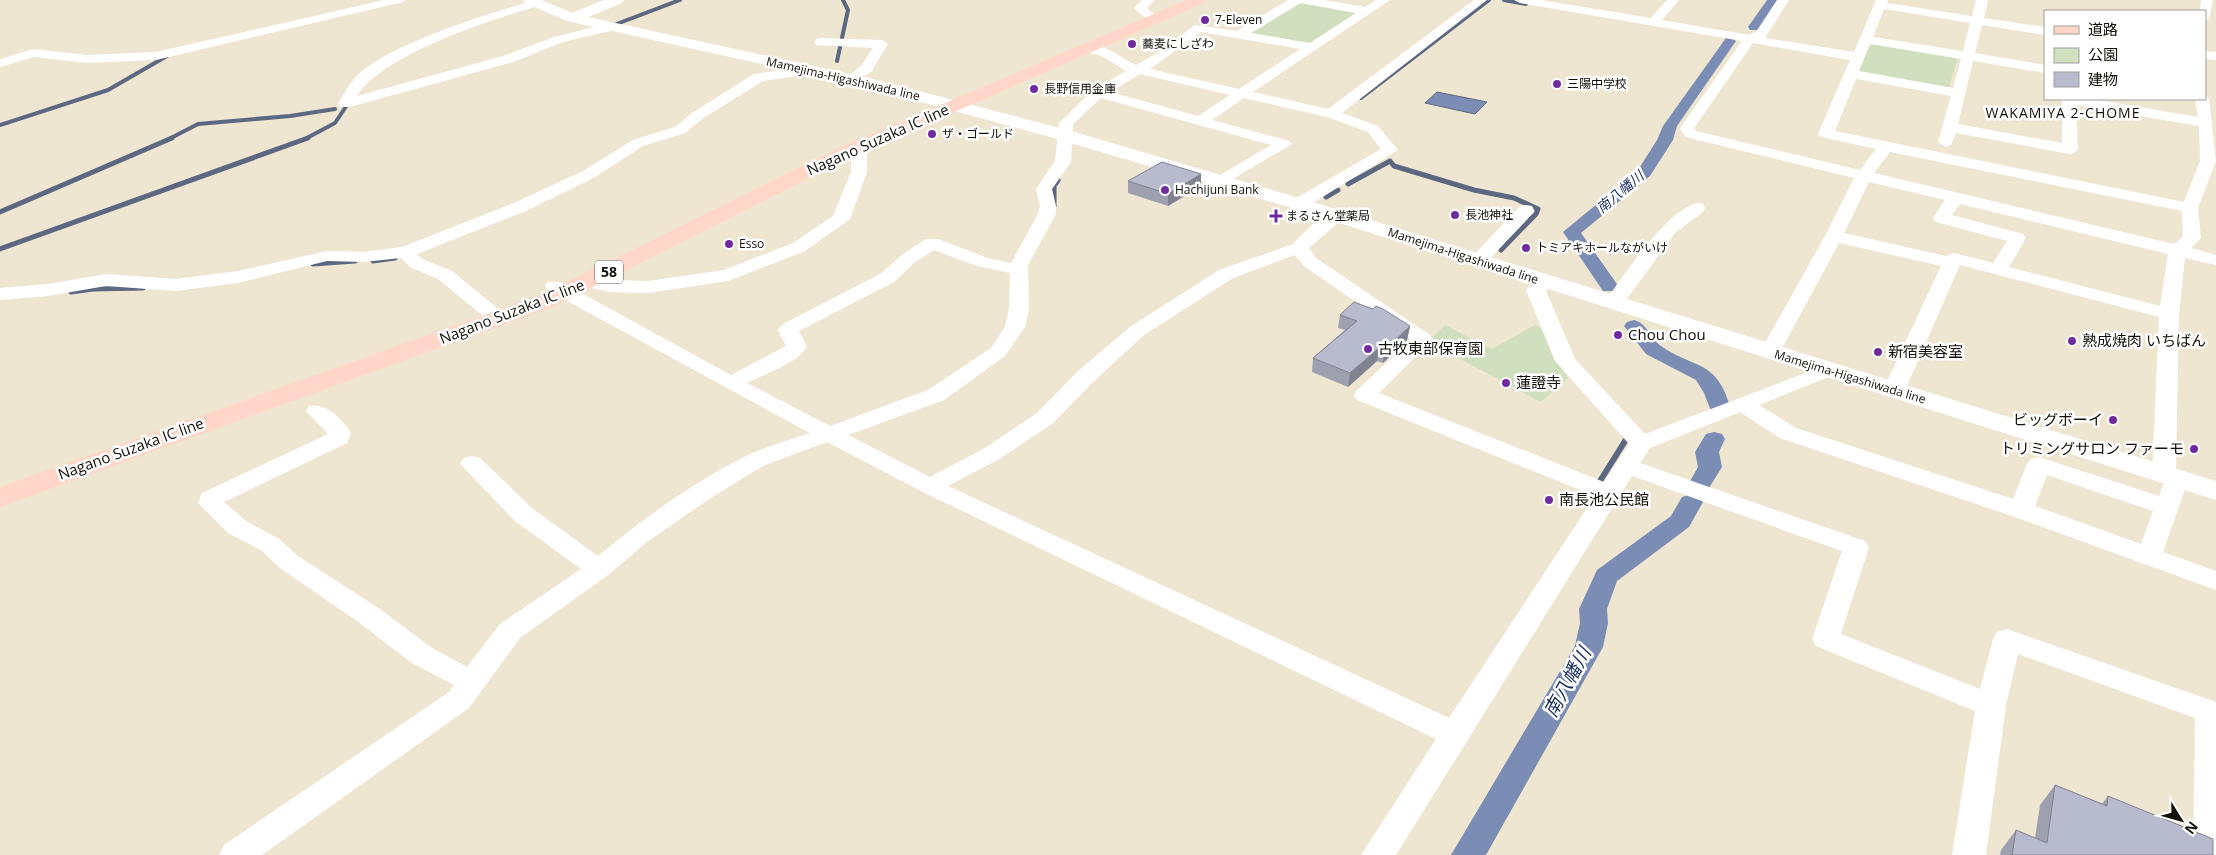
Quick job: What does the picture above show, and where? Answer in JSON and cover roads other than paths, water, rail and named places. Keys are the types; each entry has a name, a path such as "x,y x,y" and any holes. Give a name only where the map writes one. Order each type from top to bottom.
{"main road":[{"path":"572,18 617,0"},
{"name":"Nagano Suzaka IC line","path":"0,484 310,372 489,311 589,282 754,196 859,147 946,103 1148,7 1180,0"},
{"name":"Nagano Suzaka IC line","path":"0,498 92,463 494,321 560,290 744,187 794,163 1086,48 1199,0"},
{"name":"Mamejima-Higashiwada line","path":"534,2 572,18 851,79 1064,135 1299,204 2216,490"}],"street":[{"path":"0,63 33,53 96,59 156,56 233,40 398,0"},
{"path":"1241,34 1296,0"},
{"path":"1304,0 1366,11"},
{"path":"1201,120 1384,0"},
{"path":"1331,114 1481,0"},
{"path":"1520,0 1576,4 1654,22 1858,57"},
{"path":"1654,22 1673,0"},
{"path":"1783,0 1760,35 1750,39 1687,128 1690,134 1863,177 2216,260"},
{"path":"1942,158 1982,0"},
{"path":"534,2 496,15 395,56 360,81 345,104 508,59 533,47 584,32 611,27"},
{"path":"2044,31 1881,3 1826,134 2190,208"},
{"path":"1749,24 1744,32 1750,39"},
{"path":"236,855 458,700 471,680 510,631 599,569 638,536 756,460 830,435 936,395 998,352 1015,327 1019,308 1018,265 1047,214 1048,206 1044,189 1047,182 1063,162 1066,123 1098,93 1162,56 1199,28 1310,47"},
{"path":"1866,39 2044,70"},
{"path":"820,42 880,43 866,69 851,79"},
{"path":"1086,48 1107,54 1125,66 1331,114 1373,129 1390,150 1299,204"},
{"path":"0,294 48,290 106,280 174,284 238,278 327,256 363,257 404,252 520,207 589,174 638,143 680,130 697,116 759,78 810,70"},
{"path":"1851,74 1958,93"},
{"path":"1098,93 1284,144 1221,181"},
{"path":"1950,128 2070,149 2070,100"},
{"path":"2076,100 2206,123"},
{"path":"2150,557 2167,507 2170,477 2169,314 2177,251 2192,238 2190,208 2208,161 2206,123 2202,100"},
{"path":"1770,352 1834,236 1863,177 1886,146"},
{"path":"589,282 610,286 648,287 728,275 799,248 841,220 859,172 859,147"},
{"path":"1954,198 1942,218 2017,238 1998,269"},
{"path":"1614,303 1669,229 1698,208"},
{"path":"1478,261 1526,210"},
{"path":"931,487 946,476 993,453 1045,418 1085,377 1137,331 1226,274 1299,248 1334,216"},
{"path":"1834,236 1952,263"},
{"path":"731,383 787,355 797,347 788,330 790,328 887,278 909,258 932,243 983,262 1019,270"},
{"path":"1299,248 1310,262 1423,339 1364,395 1608,493"},
{"path":"404,252 416,263 445,275 489,311"},
{"path":"1894,390 1954,258 2169,314"},
{"path":"1545,282 1536,290 1565,361 1641,443"},
{"path":"560,290 731,383 931,487 1456,735"},
{"path":"1378,855 1641,443 1829,370"},
{"path":"1742,404 1788,434 2021,510 2216,581"},
{"path":"318,411 340,432 339,438 211,498 210,503 235,525 267,541 279,550 289,562 380,624 421,657 452,674 471,680"},
{"path":"472,463 524,515 599,569"},
{"path":"2021,510 2039,464 2167,507"},
{"path":"1627,466 1856,547 1826,639 1991,706"},
{"path":"1969,855 1991,706 2007,639 2213,713 2210,855"}],"water":[{"path":"1437,92 1487,102 1475,114 1425,103"}],"waterway":[{"path":"614,25 680,0"},
{"path":"837,61 848,10 843,0"},
{"path":"1361,98 1489,0"},
{"path":"1504,0 1526,4"},
{"name":"南八幡川","path":"1754,27 1773,0"},
{"name":"南八幡川","path":"1610,287 1586,255 1572,232 1644,173 1665,140 1670,126 1730,41"},
{"path":"0,125 108,90 167,56"},
{"path":"305,139 335,123 347,105"},
{"path":"169,139 198,124 290,116 335,109"},
{"path":"0,212 172,138"},
{"path":"0,249 308,138"},
{"path":"1348,184 1390,161 1394,166 1474,190 1514,198 1538,209 1536,214 1501,250"},
{"path":"1054,206 1054,186 1058,180"},
{"path":"1326,197 1338,190"},
{"path":"373,261 395,258"},
{"path":"313,264 355,261"},
{"path":"71,292 93,289 143,288"},
{"name":"南八幡川","path":"1634,326 1653,350 1696,370 1703,376 1710,383 1719,406"},
{"path":"1600,481 1627,438 1624,434"},
{"name":"南八幡川","path":"1701,483 1710,467 1707,452 1714,439"},
{"name":"南八幡川","path":"1468,855 1589,647 1594,623 1593,609 1606,576 1680,521 1691,502"}],"place":[{"name":"7-Eleven","path":"1205,20"},
{"name":"蕎麦にしざわ","path":"1132,44"},
{"name":"三陽中学校","path":"1557,84"},
{"name":"長野信用金庫","path":"1034,89"},
{"name":"ザ・ゴールド","path":"932,134"},
{"name":"Hachijuni Bank","path":"1165,190"},
{"name":"長池神社","path":"1455,215"},
{"name":"まるさん堂薬局","path":"1276,216"},
{"name":"Esso","path":"729,244"},
{"name":"トミアキホールながいけ","path":"1526,248"},
{"name":"Chou Chou","path":"1618,335"},
{"name":"熟成焼肉 いちばん","path":"2072,341"},
{"name":"古牧東部保育園","path":"1368,349"},
{"name":"新宿美容室","path":"1878,352"},
{"name":"蓮證寺","path":"1506,383"},
{"name":"ビッグボーイ","path":"2113,420"},
{"name":"トリミングサロン ファーモ","path":"2194,449"},
{"name":"南長池公民館","path":"1549,500"}],"district":[{"name":"WAKAMIYA 2-CHOME","path":"2063,113"}]}
